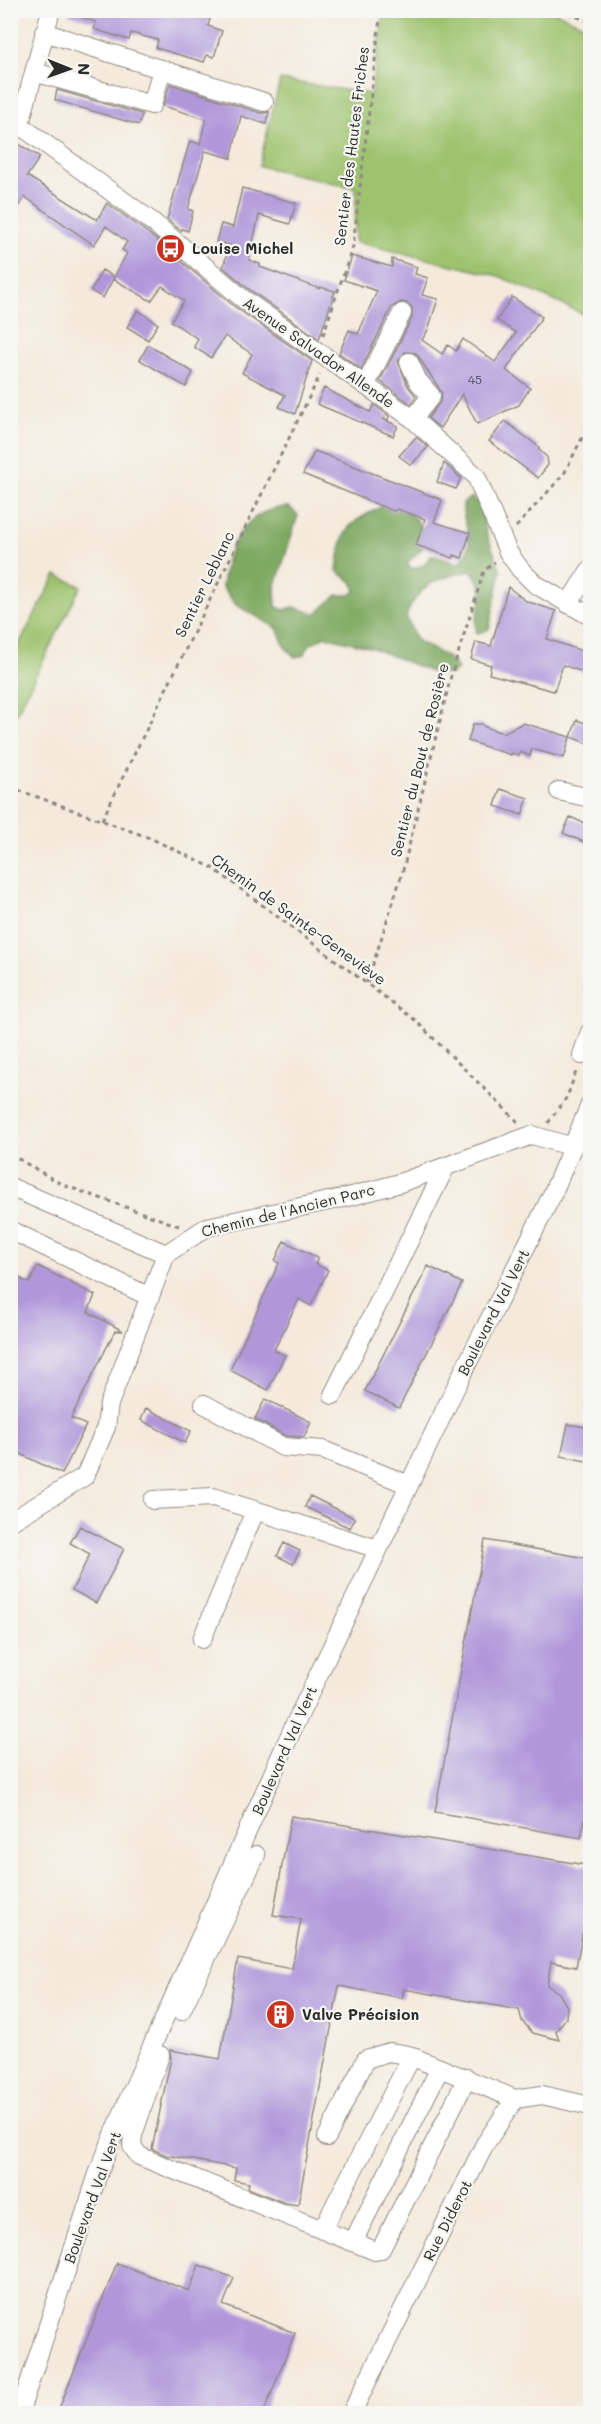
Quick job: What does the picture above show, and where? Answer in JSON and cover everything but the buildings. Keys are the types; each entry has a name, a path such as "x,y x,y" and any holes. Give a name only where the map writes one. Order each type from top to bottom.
{"street":[{"path":"15,121 34,72 51,10"},
{"path":"44,32 264,102"},
{"path":"34,72 152,105 162,69"},
{"name":"Avenue Salvador Allende","path":"15,121 154,224 242,298 413,419 476,476 505,544 535,584 591,616"},
{"path":"366,384 402,313"},
{"path":"409,362 418,381 431,396 413,419"},
{"path":"568,604 591,570"},
{"path":"560,791 591,798"},
{"path":"582,1055 591,1032"},
{"name":"Boulevard Val Vert","path":"19,2414 99,2172 129,2098 292,1728 552,1195 591,1105"},
{"path":"532,1135 573,1147"},
{"name":"Chemin de l'Ancien Parc","path":"194,1233 220,1224 352,1196 445,1168 532,1135"},
{"path":"333,1395 445,1168"},
{"path":"10,1187 166,1254"},
{"path":"10,1230 150,1297"},
{"path":"10,1522 85,1476 106,1428 109,1404 166,1254 194,1233"},
{"path":"204,1404 283,1447 323,1450 409,1485"},
{"path":"153,1500 213,1497 378,1549"},
{"path":"202,1639 255,1510"},
{"path":"256,1855 160,2054 133,2135 132,2146 139,2156 375,2251 381,2249 467,2079"},
{"path":"327,2137 366,2059 389,2052 412,2056 515,2099 542,2095 591,2106"},
{"path":"322,2230 412,2056"},
{"path":"353,2242 440,2068"},
{"name":"Rue Diderot","path":"351,2414 485,2144 515,2099"}],"path":[{"name":"Sentier des Hautes Friches","path":"323,354 353,246 381,10"},
{"path":"560,10 591,22"},
{"name":"Sentier Leblanc","path":"102,820 323,354"},
{"name":"Sentier du Bout de Rosière","path":"367,983 402,874 452,676 484,571 519,525 564,474 591,422"},
{"name":"Chemin de Sainte-Geneviève","path":"10,787 150,838 213,868 415,1020 532,1135"},
{"path":"532,1135 548,1124 559,1110 567,1097 582,1055"},
{"name":"Chemin de l'Ancien Parc","path":"10,1154 63,1185 160,1218 194,1233"}],"green space":[{"path":"384,11 553,11 590,28 590,112 584,131 590,135 590,317 499,276 355,242 356,188 259,166 280,80 371,94"},
{"path":"472,497 479,503 487,535 501,571 489,629 477,634 477,617 482,596 478,580 471,571 439,579 431,584 417,596 406,616 416,640 450,659 458,669 452,674 436,674 373,648 325,636 310,644 304,655 295,657 285,647 277,628 236,605 222,587 224,572 233,545 249,522 273,509 289,507 298,515 275,588 276,607 284,610 294,607 316,614 337,595 350,595 356,590 352,582 337,571 344,535 354,522 387,504 414,517 424,535 427,544 407,563 412,569 424,565 431,556 460,563 469,547 463,503"},
{"path":"56,575 81,586 11,724 11,659"}],"place":[{"name":"Louise Michel","path":"171,248"},
{"name":"Valve Précision","path":"281,2014"}]}
